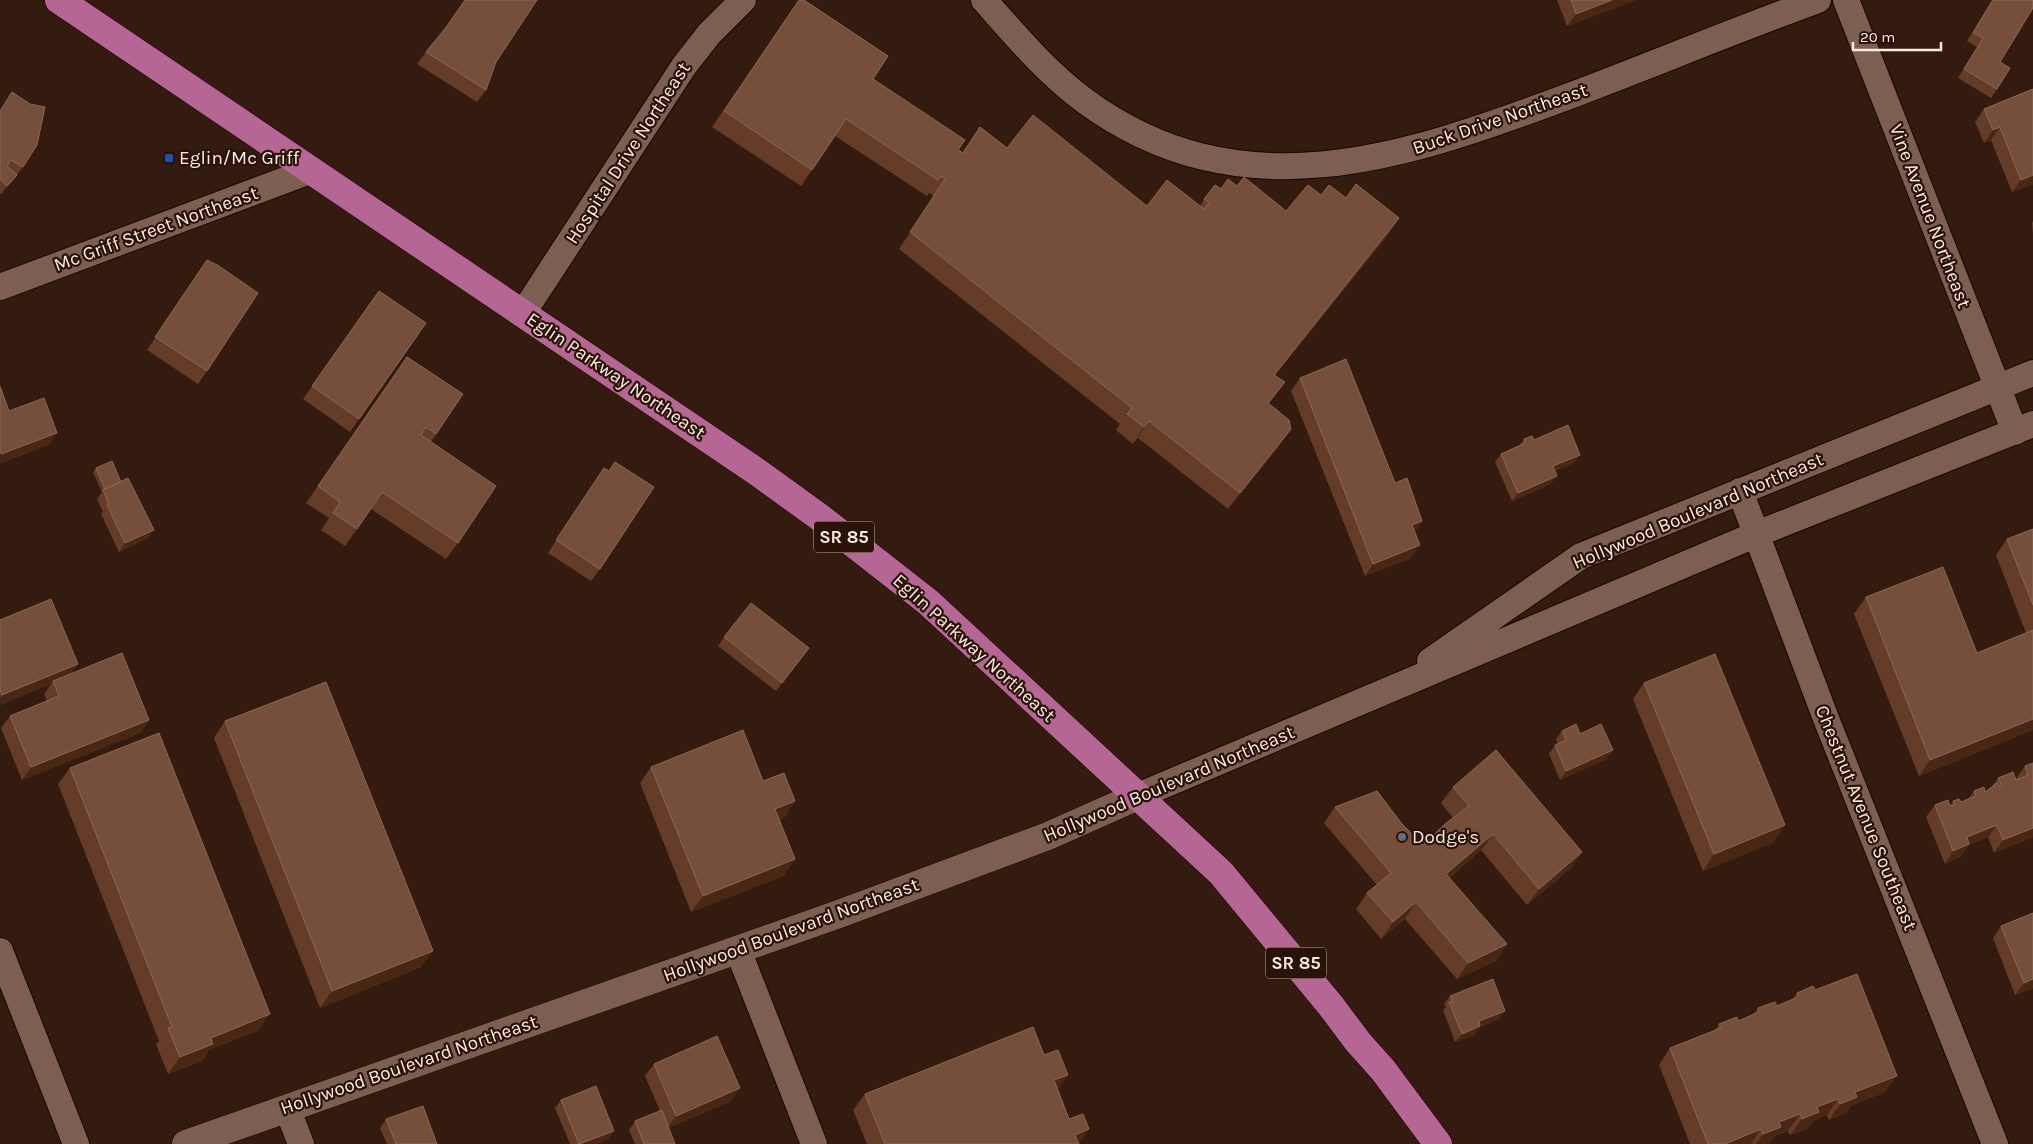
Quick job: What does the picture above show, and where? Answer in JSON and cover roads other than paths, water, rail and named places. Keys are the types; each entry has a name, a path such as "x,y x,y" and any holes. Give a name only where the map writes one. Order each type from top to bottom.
{"highway":[{"name":"Eglin Parkway Northeast","path":"59,0 760,474 928,602 1138,796"},
{"name":"SR 85","path":"1138,796 1221,873 1331,1006 1358,1042 1383,1070 1438,1144"}],"street":[{"name":"Hospital Drive Northeast","path":"523,313 684,66 709,34 743,0"},
{"name":"Buck Drive Northeast","path":"984,0 1029,51 1084,101 1114,119 1160,143 1192,154 1238,164 1278,168 1325,166 1361,160 1410,150 1474,132 1818,0"},
{"name":"Vine Avenue Northeast","path":"1846,0 1998,387 2024,428"},
{"name":"Mc Griff Street Northeast","path":"0,287 312,170"},
{"name":"Hollywood Boulevard Northeast","path":"1387,692 1581,556 2033,373"},
{"name":"Hollywood Boulevard Northeast","path":"186,1144 738,950 1048,836 1756,534 2024,428"},
{"name":"Chestnut Avenue Southeast","path":"1740,491 1828,724 1995,1144"},
{"path":"0,950 76,1144"},
{"path":"738,950 814,1144"},
{"path":"287,1108 301,1144"}],"place":[{"name":"Eglin/Mc Griff","path":"169,158"},
{"name":"Dodge's","path":"1402,837"}]}
